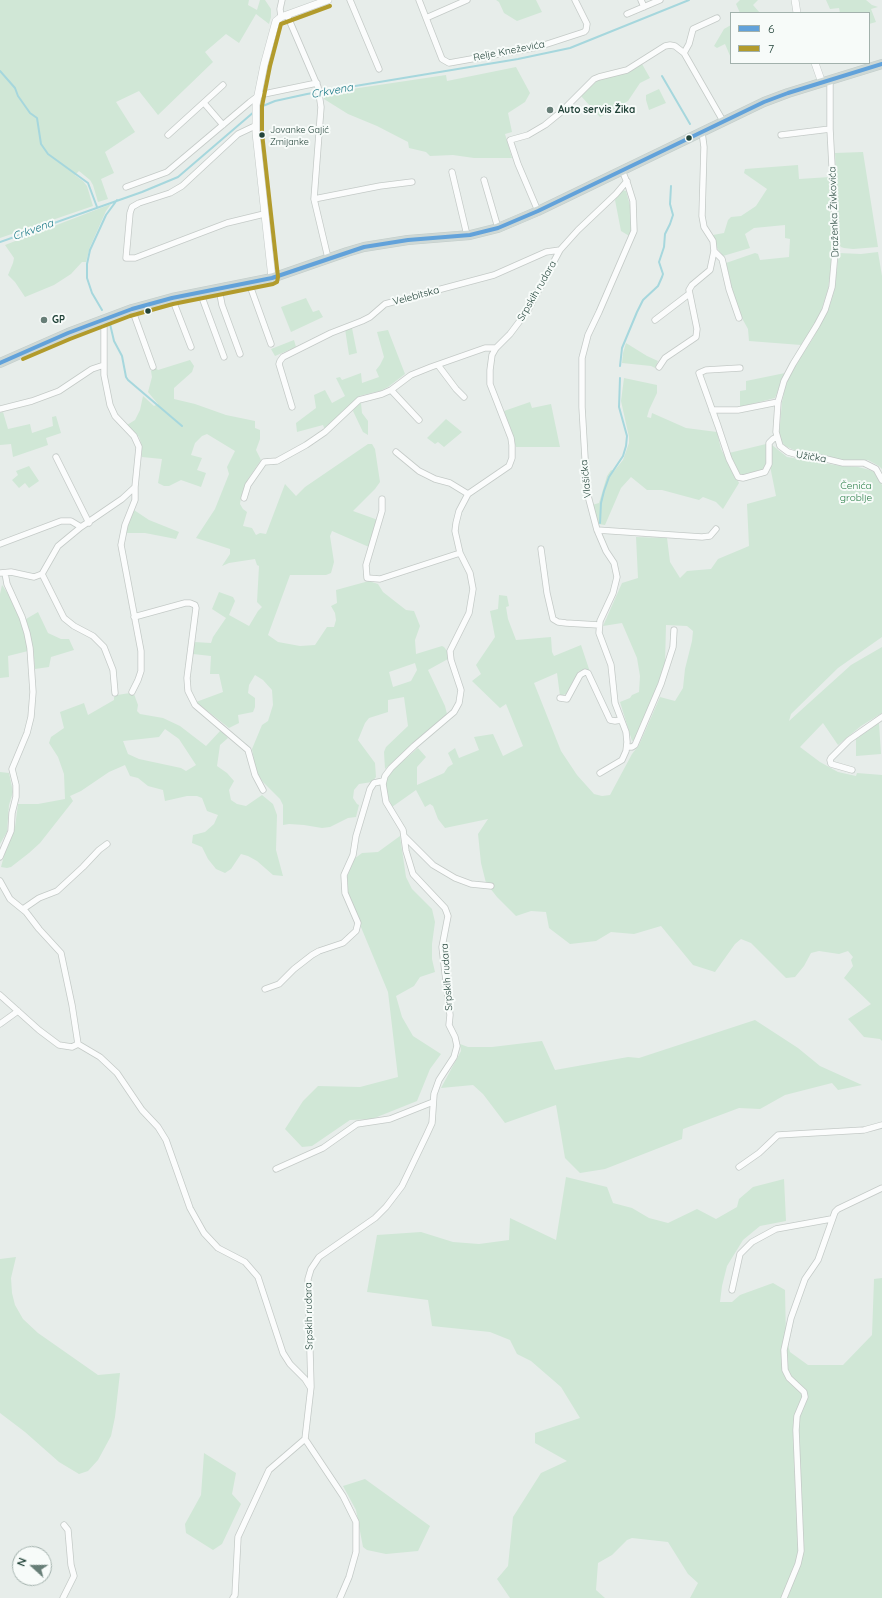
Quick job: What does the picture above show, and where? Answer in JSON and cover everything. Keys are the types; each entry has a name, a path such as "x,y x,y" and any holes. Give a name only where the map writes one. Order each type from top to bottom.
{"main road":[{"path":"0,363 100,320 172,298 272,278 347,252 381,244 467,235 498,228 538,211 764,102 882,64"}],"street":[{"path":"282,0 280,9 318,85 320,115 314,199 328,258"},
{"path":"272,278 264,214 256,126 256,105 275,24 284,16 328,0"},
{"path":"350,0 379,69"},
{"name":"Relje Kneževića","path":"420,0 442,59 449,63 538,47 584,32 587,24 575,0"},
{"path":"426,18 467,0"},
{"path":"641,0 644,7"},
{"path":"627,14 660,0"},
{"path":"795,0 797,12"},
{"path":"684,53 689,44 693,29 717,18"},
{"path":"538,211 518,164 510,140 528,135 545,125 599,77 627,70 667,45 675,46 684,53 723,121"},
{"path":"816,64 826,81"},
{"name":"Draženka Živkovića","path":"778,402 788,373 818,325 825,310 832,287 836,241 826,81"},
{"path":"168,135 223,85"},
{"path":"126,187 167,172 258,96 318,85"},
{"path":"204,103 223,125"},
{"path":"256,126 238,134 182,186 139,203 131,209 126,258 130,259 236,220 264,214"},
{"path":"781,135 830,129"},
{"path":"660,367 665,358 696,337 697,329 689,290 692,285 710,270 714,251 713,241 704,227 702,216 704,147 702,132"},
{"name":"Vlašićka","path":"599,625 613,593 617,577 614,563 606,551 597,530 589,502 585,472 582,407 582,358 588,335 633,236 635,226 633,201 622,170"},
{"path":"452,172 467,235"},
{"path":"484,180 498,228"},
{"name":"Srpskih rudara","path":"305,1439 311,1387 308,1279 310,1269 319,1257 375,1218 386,1207 402,1186 428,1134 432,1123 434,1094 439,1080 454,1057 457,1046 455,1036 449,1025 450,1015 442,947 448,916 445,908 413,874 401,824 385,799 383,781 390,768 458,707 460,690 451,660 450,651 467,618 473,589 470,573 460,553 455,531 456,523 459,511 468,494 509,466 512,458 512,445 509,434 490,384 491,361 496,348 518,324 528,310 560,250 627,181"},
{"path":"314,199 412,182"},
{"name":"Velebitska","path":"292,406 279,364 283,357 331,333 370,317 385,304 489,276 546,252 560,250"},
{"path":"714,251 724,263 729,289 739,318"},
{"path":"249,283 271,344"},
{"path":"218,289 222,305 240,354"},
{"path":"200,292 224,357"},
{"path":"655,320 690,294"},
{"path":"172,298 191,347"},
{"path":"132,309 153,367"},
{"path":"100,320 104,328 104,365 106,389 111,410 120,422 134,436 139,447 135,500 125,526 122,545 142,662 138,680 132,692"},
{"path":"244,498 248,485 264,462 277,461 306,445 325,432 359,400 391,390 411,376 438,365 485,348 496,348"},
{"path":"0,409 59,391 92,369 104,365"},
{"path":"438,365 464,397"},
{"path":"712,410 738,410 778,402 776,437 769,443 769,464 765,472 743,478 738,477 729,459 699,376 700,372 706,370 740,368"},
{"path":"391,390 419,420"},
{"name":"Užička","path":"776,437 782,448 791,453 843,463 864,463 876,469 882,480"},
{"path":"396,452 418,471 435,479 450,483 468,494"},
{"path":"56,457 89,523"},
{"path":"0,857 11,830 12,813 16,797 16,785 12,768 25,739 31,717 32,705 30,648 22,617 2,573 17,572 30,577 42,574 58,546 122,499 135,487"},
{"path":"382,499 382,511 366,565 367,578 380,579 460,553"},
{"path":"0,544 61,521 71,521 82,527"},
{"path":"597,530 702,538 710,536 716,529"},
{"path":"541,550 547,592 553,619 558,622 599,625 600,637 611,665 615,703 627,738 627,747 622,760 600,773"},
{"path":"42,574 64,618 74,626 93,636 104,647 112,670 116,693"},
{"path":"134,618 182,603 190,603 195,605 196,608 187,678 188,691 195,705 248,750 255,775 263,790"},
{"path":"627,747 632,747 634,745 656,696 672,653 674,630"},
{"path":"560,698 567,699 580,675 585,672 588,673 610,720 621,720"},
{"path":"852,770 831,764 831,758 849,740 882,717"},
{"path":"265,990 278,984 312,955 319,951 343,943 356,931 358,923 345,893 344,875 353,855 356,836 370,789 374,783 383,781"},
{"path":"403,835 433,865 455,878 471,884 491,886"},
{"path":"23,909 39,898 57,891 107,844"},
{"path":"0,882 10,899 23,909 61,953 78,1044"},
{"path":"0,995 39,1030 59,1045 72,1047 78,1044"},
{"path":"0,1024 18,1011"},
{"path":"78,1044 100,1057 117,1073 142,1110 158,1127 166,1140 190,1208 204,1233 218,1248 245,1262 258,1277 282,1353 311,1387"},
{"path":"276,1169 323,1148 357,1124 390,1119 433,1102"},
{"path":"739,1166 760,1153 778,1135 864,1130 882,1125"},
{"path":"784,1598 801,1556 796,1430 797,1416 805,1397 804,1392 789,1378 785,1370 784,1350 796,1301 805,1279 818,1260 831,1219 838,1209 882,1188"},
{"path":"732,1290 740,1254 752,1242 776,1229 831,1219"},
{"path":"233,1598 235,1595 238,1537 269,1470 305,1439 343,1496 356,1522 356,1552 349,1577 340,1598"},
{"path":"63,1598 74,1576 71,1564 68,1530 64,1526"}],"green space":[{"path":"0,0 249,0 248,5 257,10 260,0 265,0 271,9 271,17 269,24 256,14 239,43 226,34 205,52 213,62 158,115 139,91 116,102 135,132 105,152 114,173 101,179 108,199 98,202 90,180 79,171 75,175 87,186 93,206 0,238"},
{"path":"496,0 536,0 542,12 517,21 504,13 499,2"},
{"path":"740,0 758,0 753,5 759,12 740,12 736,4"},
{"path":"826,0 866,0 872,5 878,7 871,9 876,22 870,24 870,12 840,12 839,8 830,9"},
{"path":"730,26 730,56 725,44 717,48 714,46 724,29"},
{"path":"642,64 650,78 640,83 628,101 600,117 581,96 598,80 631,71"},
{"path":"516,67 530,93 525,102 508,113 512,132 505,134 512,158 474,158 453,155 430,156 426,152 409,148 408,142 377,126 348,114 324,99 325,93 446,75 447,81"},
{"path":"659,89 666,103 649,110 646,95"},
{"path":"863,152 878,247 853,249 844,248 839,244 835,153"},
{"path":"798,165 799,179 830,177 833,252 828,289 821,311 813,327 801,345 749,341 748,329 733,293 726,263 755,253 758,254 760,260 789,257 790,239 785,238 785,225 754,228 745,234 750,248 723,256 717,248 713,235 724,233 728,220 731,217 741,216 756,206 767,189 744,173 745,169"},
{"path":"622,190 626,191 631,209 631,237 621,231 615,200"},
{"path":"111,204 106,211 90,247 86,262 82,262 71,274 54,285 25,297 15,282 8,275 14,258 5,245"},
{"path":"878,252 882,276 882,469 868,460 843,460 794,450 785,446 779,435 782,402 785,388 792,369 812,340 830,305 834,292 839,253 861,254"},
{"path":"306,298 313,312 319,310 323,317 291,332 281,307"},
{"path":"352,328 357,353 349,355 345,329"},
{"path":"388,330 405,374 380,391 359,396 325,430 323,425 297,432 296,423 316,408 314,395 325,390 332,403 345,396 336,378 340,377 342,380 361,373 362,383 379,377 376,370 384,357 377,332"},
{"path":"294,340 296,347 275,356 271,349"},
{"path":"626,343 658,361 655,368 651,366 622,363"},
{"path":"190,360 194,366 192,372 174,388 174,399 195,404 226,415 255,421 255,428 260,430 260,439 256,450 261,460 248,479 240,504 247,512 243,526 252,528 256,535 260,533 266,534 285,484 296,496 305,487 368,444 372,444 375,449 380,482 353,511 378,520 369,547 332,531 330,536 334,562 331,573 326,575 290,575 268,635 278,642 300,646 315,645 327,627 334,627 336,620 335,613 331,606 337,603 336,590 369,581 378,584 383,592 406,610 414,611 420,626 415,640 416,654 442,646 448,652 448,659 428,670 445,706 447,714 385,769 384,752 386,747 408,726 404,697 388,700 388,712 369,718 365,723 358,740 375,763 376,777 372,782 359,784 354,790 353,798 359,805 356,817 348,818 330,827 322,828 304,825 283,825 283,805 280,799 263,782 256,772 252,749 262,725 268,721 273,705 272,690 263,680 255,675 249,685 248,693 255,698 255,707 253,712 238,715 239,723 229,728 196,702 223,692 219,674 210,674 211,656 193,654 194,642 211,643 213,637 226,618 212,609 219,592 233,597 235,601 229,615 249,626 262,607 257,602 259,566 257,565 255,559 229,563 222,566 230,554 230,549 196,538 215,509 229,474 227,467 235,451 207,434 202,436 195,443 191,455 202,458 197,470 206,473 201,487 181,480 169,486 164,486 158,483 162,459 142,457 142,446 139,437 127,425 135,420 140,410 143,396 154,406 158,404 148,392 152,377 151,371 155,367 158,370","holes":["415,663 417,670 411,681 393,687 389,672"]},
{"path":"785,373 775,398 740,407 740,391 746,390 746,381"},
{"path":"624,378 657,385 657,393 647,417 651,418 652,413 686,428 717,432 721,449 739,483 723,509 716,502 703,497 699,500 662,490 647,490 631,477 621,488 605,525 598,524 592,505 599,503 607,476 611,470 614,471 623,460 629,443 621,401"},
{"path":"530,402 532,408 551,404 560,447 516,447 504,411"},
{"path":"361,403 362,413 368,421 368,435 363,432 353,411 355,407"},
{"path":"3,412 8,429 30,424 32,433 53,426 52,417 56,416 61,433 46,438 48,445 13,457 11,444 0,445 0,413"},
{"path":"446,419 462,432 444,447 438,442 435,444 427,438"},
{"path":"766,444 766,462 764,470 743,476 738,473 729,453"},
{"name":"Čenića groblje","path":"772,445 787,457 870,470 874,472 882,485 882,637 838,668 791,714 789,721 851,665 882,647 882,713 861,726 838,745 823,723 800,747 820,762 838,772 856,776 857,773 882,775 882,1041 880,1039 864,1037 848,1019 871,1004 844,978 853,966 851,960 853,957 848,951 839,954 819,951 811,953 804,966 795,977 786,978 751,943 741,939 735,944 715,972 693,965 661,926 634,934 611,932 596,941 570,944 549,928 546,912 531,911 516,916 497,897 486,883 481,863 478,834 488,819 445,828 438,819 433,806 430,804 425,807 416,790 392,807 386,792 386,779 389,773 418,748 426,757 417,767 417,785 444,773 448,767 453,764 448,753 455,748 459,758 479,750 474,737 493,734 503,756 523,746 506,704 500,708 472,681 481,674 476,665 495,637 490,611 498,609 499,595 507,596 509,606 506,607 508,619 516,640 551,637 552,652 554,656 581,645 590,672 586,670 579,671 566,694 560,696 557,673 534,683 561,751 577,775 594,794 602,796 610,795 632,754 639,745 660,697 675,701 683,688 685,669 692,641 693,631 687,626 666,625 665,664 660,683 634,740 632,741 620,702 639,692 640,676 637,658 622,623 603,626 622,583 638,578 636,537 667,538 670,562 680,578 687,571 711,569 718,559 749,546 747,504 776,496 770,466"},
{"path":"29,466 39,481 29,488 25,483 19,488 12,480 18,475 16,471"},
{"path":"134,510 149,520 179,532 176,539 145,533 125,533"},
{"path":"2,585 13,601 26,636 28,651 8,656 9,677 0,678 0,594"},
{"path":"38,612 48,633 61,639 69,639 74,650 51,657 49,667 35,669 33,647 26,619"},
{"path":"130,693 134,694 138,705 137,711 140,714 163,718 180,726 206,746 221,730 228,738 220,745 217,766 227,773 234,781 229,790 231,800 237,804 246,806 262,795 273,804 277,815 276,850 283,876 273,875 257,861 241,854 231,869 225,873 216,869 208,859 202,847 192,843 193,835 205,832 214,824 218,815 207,811 202,798 197,796 187,796 165,801 163,790 148,786 138,778 130,776 125,765 109,772 81,791 70,796 73,801 40,843 11,867 1,867 15,827 18,804 38,804 65,799 64,774 58,757 49,743 51,737 64,728 60,712 84,703 88,715 114,700 114,697 117,695","holes":["165,729 179,739 196,765 186,771 181,768 139,759 128,754 123,741 159,737"]},
{"path":"879,723 881,754 856,756 856,739"},
{"path":"0,772 9,773 13,792 9,805 7,832 0,844"},
{"path":"400,836 406,877 412,889 432,909 435,922 432,944 432,959 435,972 420,977 414,986 396,996 402,1017 413,1036 441,1054 430,1069 417,1101 372,1119 350,1120 312,1146 302,1147 285,1129 303,1101 318,1086 360,1087 398,1077 388,992 348,896 347,877 354,859 362,853 378,852"},
{"path":"755,1020 798,1048 820,1066 862,1085 838,1090 832,1083 785,1095 760,1109 739,1108 683,1129 682,1139 605,1169 580,1173 565,1158 556,1105 505,1123 483,1094 473,1085 441,1088 461,1051 460,1044 468,1047 492,1047 542,1041 555,1070 628,1057 639,1058"},
{"path":"566,1177 607,1187 613,1203 632,1208 649,1218 668,1223 697,1209 716,1219 737,1207 739,1199 753,1187 784,1179 786,1221 760,1226 743,1240 727,1266 720,1302 732,1302 740,1295 773,1283 785,1290 786,1338 790,1352 808,1365 843,1365 872,1335 874,1279 882,1278 882,1598 690,1598 698,1583 688,1574 668,1542 632,1538 627,1540 612,1555 598,1563 596,1590 605,1598 510,1598 497,1579 508,1566 513,1517 541,1473 567,1461 535,1443 535,1433 580,1418 561,1387 531,1361 517,1354 510,1340 490,1332 432,1326 428,1300 367,1292 377,1235 421,1232 453,1242 479,1244 509,1240 510,1218 556,1240"},
{"path":"16,1257 11,1278 12,1293 15,1305 23,1319 38,1333 98,1375 120,1373 115,1417 111,1436 98,1460 88,1471 79,1474 59,1462 25,1432 0,1413 0,1259"},
{"path":"204,1453 236,1473 232,1494 241,1504 222,1544 213,1550 186,1533 185,1524 201,1495"},
{"path":"365,1479 430,1526 418,1551 386,1554 367,1550 363,1547 356,1510 343,1486"}],"waterway":[{"name":"Crkvena","path":"258,108 275,101 307,94 518,59 570,48 689,0"},
{"path":"0,71 15,88 18,96 30,113 37,118 41,144 48,154 88,183 97,207"},
{"path":"662,76 690,124"},
{"name":"Crkvena","path":"0,242 142,192 178,177 255,111"},
{"path":"620,366 622,348 637,312 643,300 658,286 663,274 659,262 664,247 665,234 673,215 670,204 671,186"},
{"path":"102,310 92,293 87,278 87,264 90,250 106,215 117,200"},
{"path":"110,324 114,341 122,356 126,377 128,380 182,426"},
{"path":"600,523 601,503 604,491 609,477 623,456 626,446 627,436 619,407 620,378"}],"transit line":[{"name":"7","path":"23,359 130,316 173,304 277,282 278,277 262,133 262,106 270,66 281,24 330,6"},
{"name":"6","path":"0,363 68,333 132,309 172,298 272,278 364,247 408,240 470,235 498,228 538,211 764,102 788,93 882,64"}],"place":[{"name":"Auto servis Žika","path":"550,110"},
{"name":"Jovanke Gajić Zmijanke","path":"262,135"},
{"name":"GP","path":"44,320"}]}
